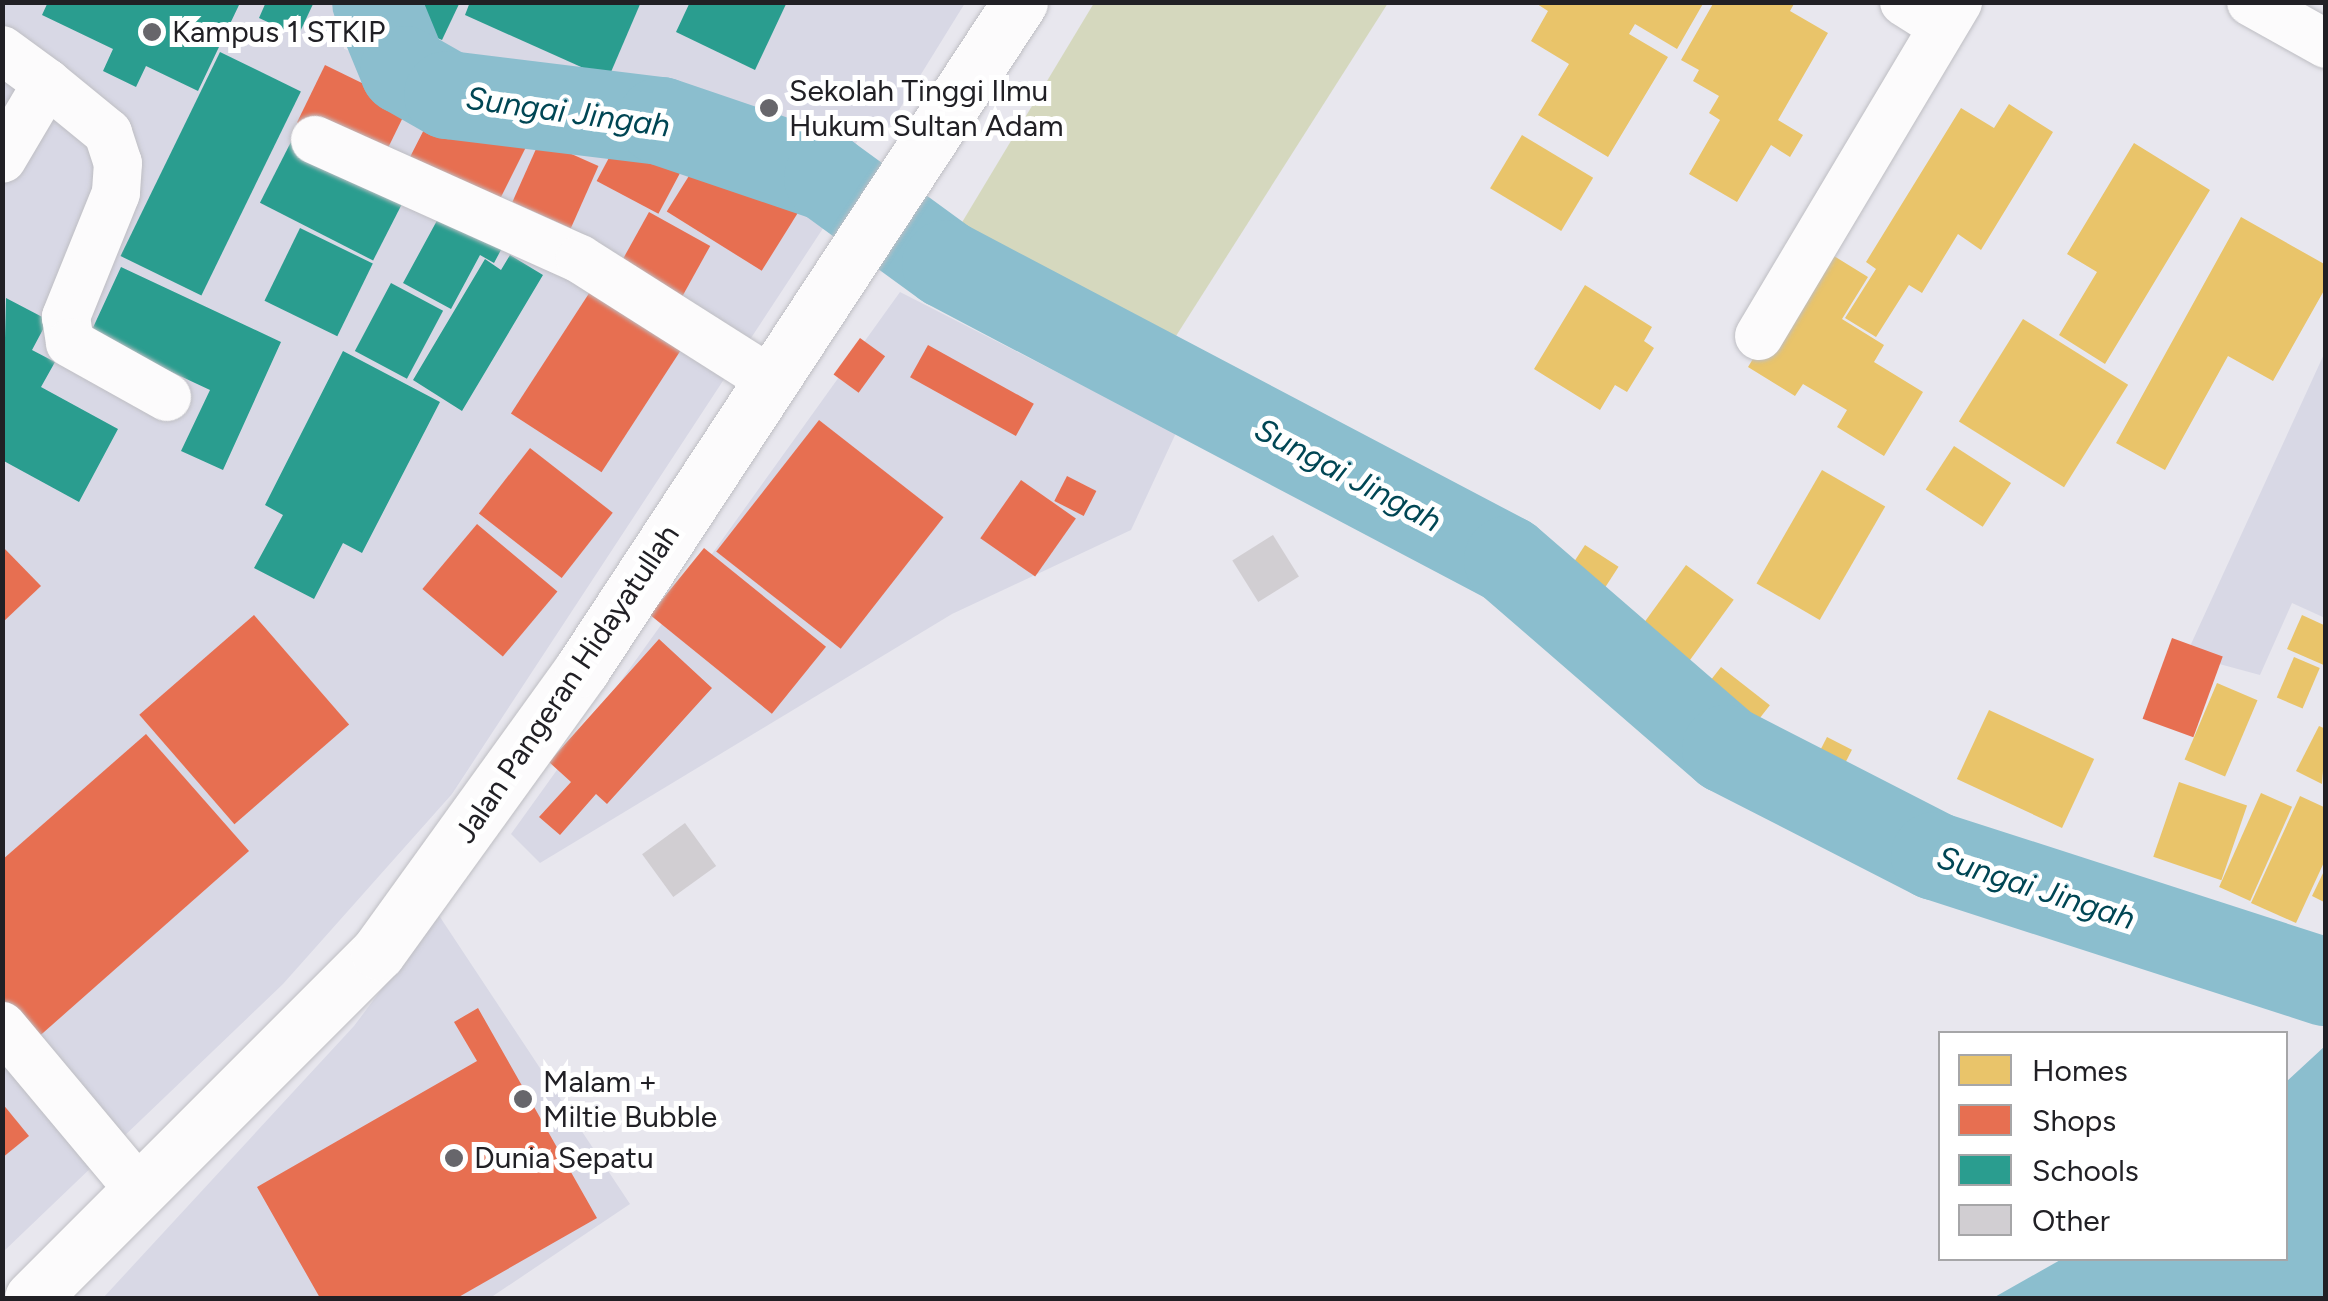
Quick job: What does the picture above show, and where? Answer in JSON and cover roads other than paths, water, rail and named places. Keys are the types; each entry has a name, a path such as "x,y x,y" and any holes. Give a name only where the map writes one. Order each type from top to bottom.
{"main road":[{"name":"Jalan Pangeran Hidayatullah","path":"32,1298 378,952 772,381 1020,2"}],"street":[{"path":"2251,2 2326,44"},
{"path":"1759,336 1935,10"},
{"path":"2,50 108,133 118,162 116,193 66,317 70,343 167,397"},
{"path":"2,158 47,84"},
{"path":"314,140 580,259 772,381"},
{"path":"2,1026 140,1191"}],"water":[{"path":"2325,1046 2325,1298 1993,1298 2058,1261 2288,1261 2288,1080"}],"waterway":[{"name":"Sungai Jingah","path":"376,2 404,70 448,95 661,121 828,178 946,264 1508,560 1726,749 1935,856 2326,982"}],"place":[{"name":"Kampus 1 STKIP","path":"152,32"},
{"name":"Sekolah Tinggi Ilmu Hukum Sultan Adam","path":"769,108"},
{"name":"Malam + Miltie Bubble","path":"523,1099"},
{"name":"Dunia Sepatu","path":"454,1158"}]}
